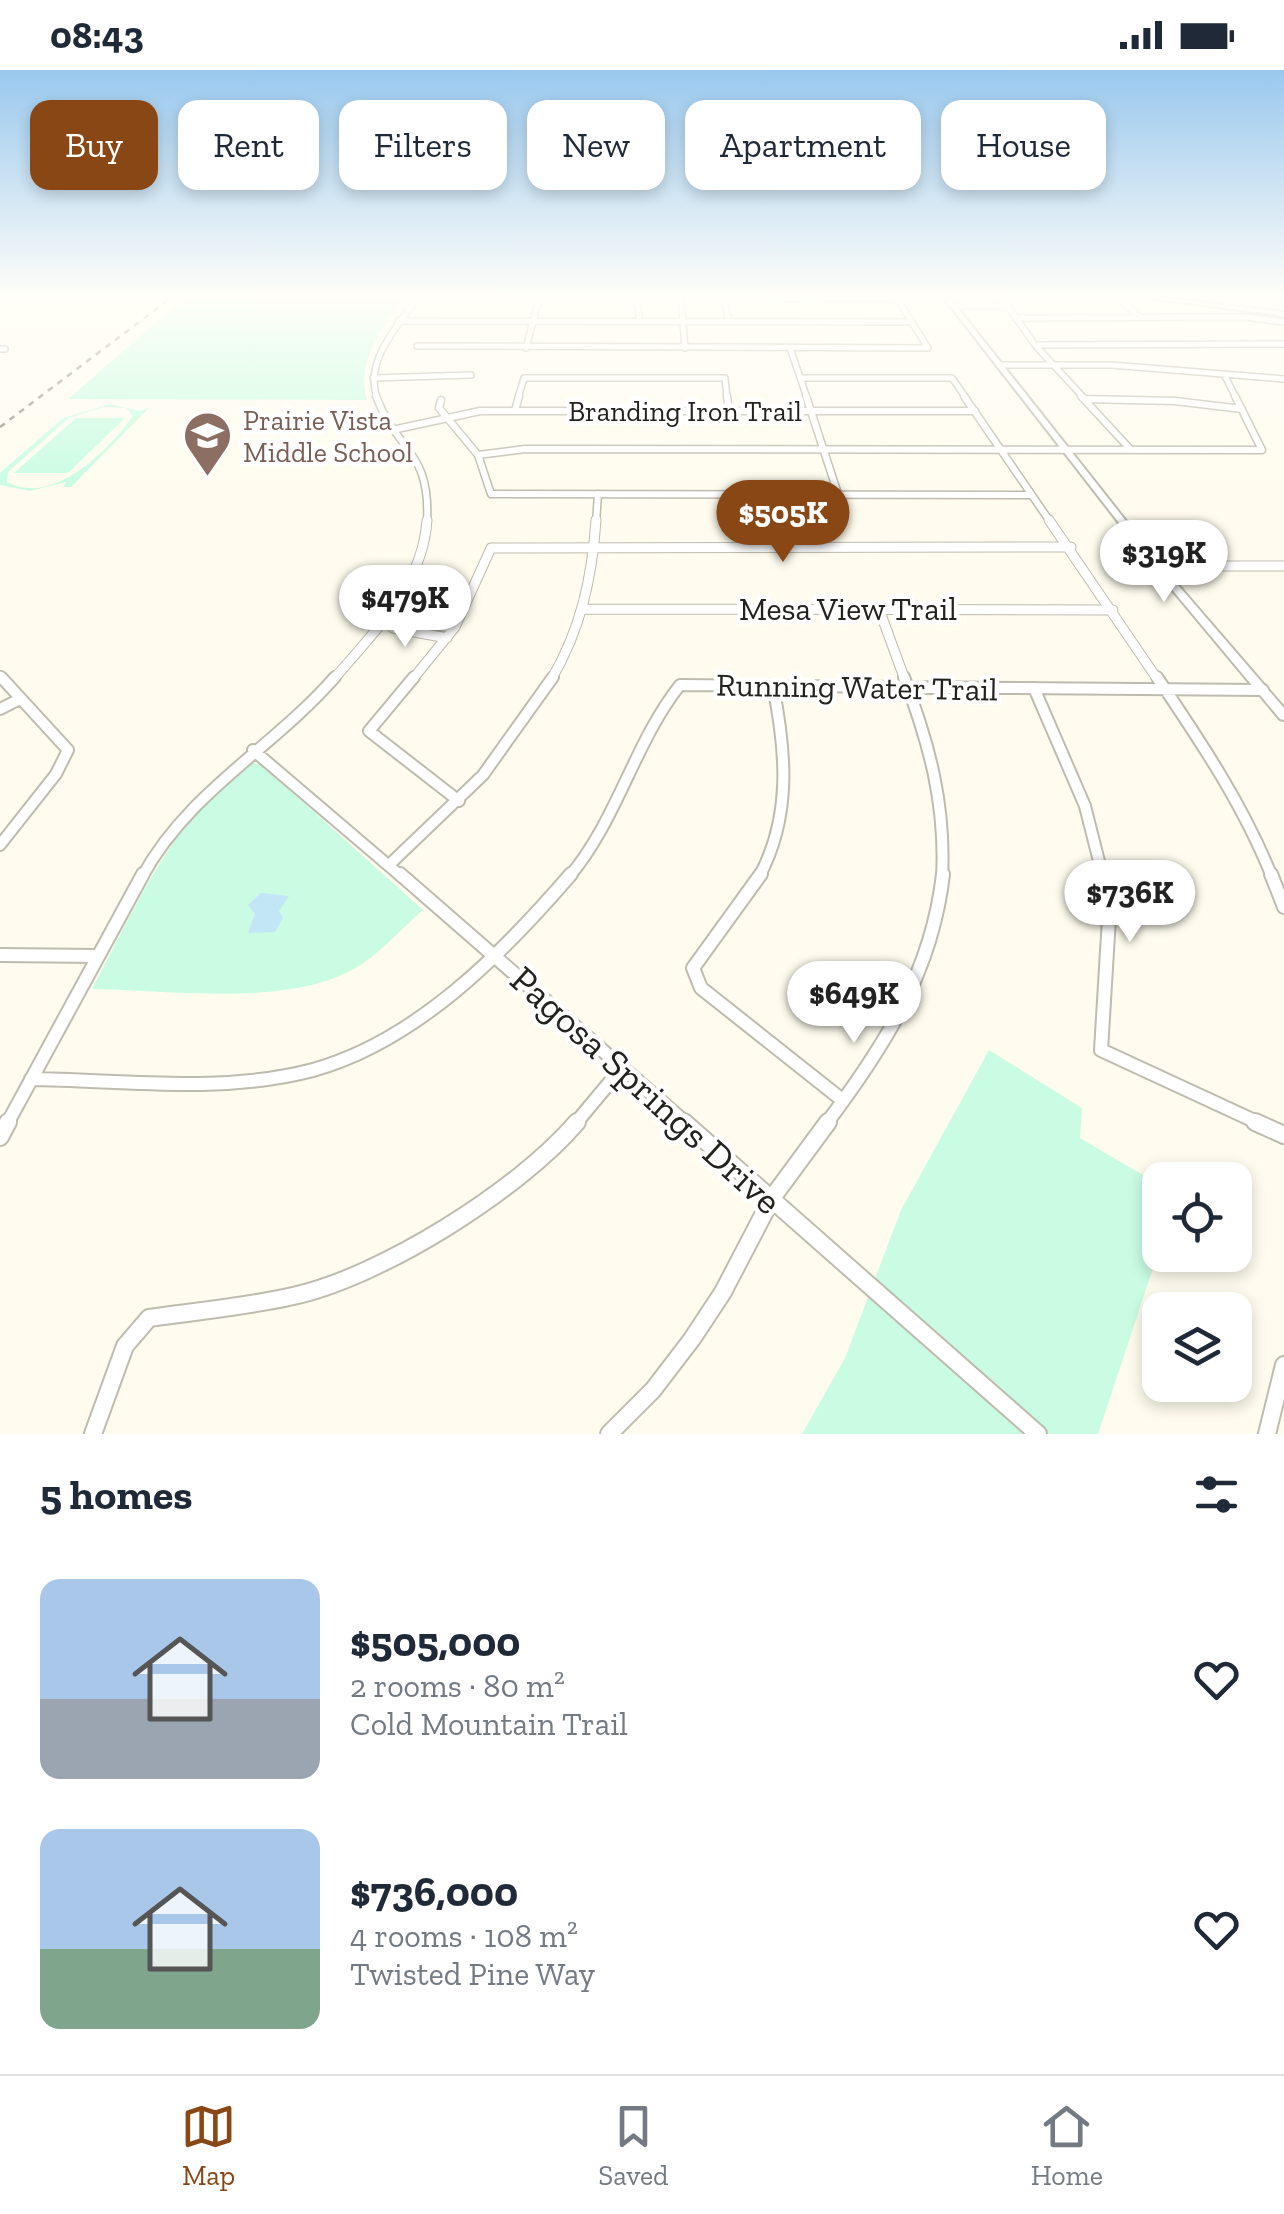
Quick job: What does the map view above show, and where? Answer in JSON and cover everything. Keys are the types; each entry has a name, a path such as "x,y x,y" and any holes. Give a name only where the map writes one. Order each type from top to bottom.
{"street":[{"path":"0,1137 168,834 252,750 326,688 386,620 420,560 431,506 421,466 379,407 373,378 375,362"},
{"path":"795,362 838,494"},
{"path":"996,362 1157,566 1284,716"},
{"path":"1050,362 1131,450"},
{"path":"999,365 1052,364 1284,380"},
{"path":"373,378 471,374"},
{"path":"478,455 525,449 1262,450 1224,374"},
{"path":"515,411 524,378 724,378 729,412"},
{"path":"801,378 952,378 1029,494 1071,546 1237,800 1284,907"},
{"path":"1085,399 1175,401 1242,408"},
{"path":"441,400 439,408 478,455 491,494 1029,494"},
{"name":"Branding Iron Trail","path":"397,428 447,417 515,411 975,412"},
{"path":"390,864 459,801 526,716 565,651 583,608 598,494"},
{"path":"459,801 369,731 455,627 491,548 1071,546"},
{"path":"1157,566 1284,566"},
{"name":"Mesa View Trail","path":"583,608 1113,610"},
{"path":"609,1434 633,1414 715,1305 770,1201 886,1039 912,994 937,906 942,858 940,802 936,774 879,609"},
{"path":"386,620 455,627"},
{"path":"386,620 393,628 447,638"},
{"path":"0,676 68,750 56,774 0,845"},
{"name":"Running Water Trail","path":"31,1079 234,1080 314,1070 388,1038 494,954 598,839 680,685 1263,690"},
{"path":"773,686 784,730 788,780 782,820 758,884 733,924 694,968 701,988 842,1099"},
{"path":"1034,688 1085,806 1110,902 1101,1050 1284,1135"},
{"path":"0,709 20,699"},
{"name":"Pagosa Springs Drive","path":"252,750 494,954 1038,1434"},
{"path":"0,955 97,956"},
{"path":"93,1434 125,1346 149,1318 296,1296 386,1260 491,1198 562,1139 621,1068"},
{"path":"1267,1434 1284,1364"}],"green space":[{"path":"111,362 367,362 364,386 367,400 68,399"},
{"path":"110,404 140,411 150,407 71,487 63,487 66,482 30,491 0,485 0,473 63,418","holes":["103,407 126,408 133,416 78,471 43,487 25,488 7,482 8,472 69,418"]},
{"path":"76,418 125,418 68,473 14,473"},
{"path":"253,763 262,765 423,910 362,964 324,981 293,989 225,994 92,989 140,897 181,832 227,780"},
{"path":"989,1050 1082,1108 1080,1138 1142,1174 1142,1272 1152,1272 1098,1434 802,1434 845,1358 901,1210"}],"water":[{"path":"261,893 289,896 279,911 283,918 275,932 248,933 255,914 248,905"}],"railway":[{"path":"0,427 87,362"}],"place":[{"name":"Prairie Vista Middle School","path":"208,478"}]}
